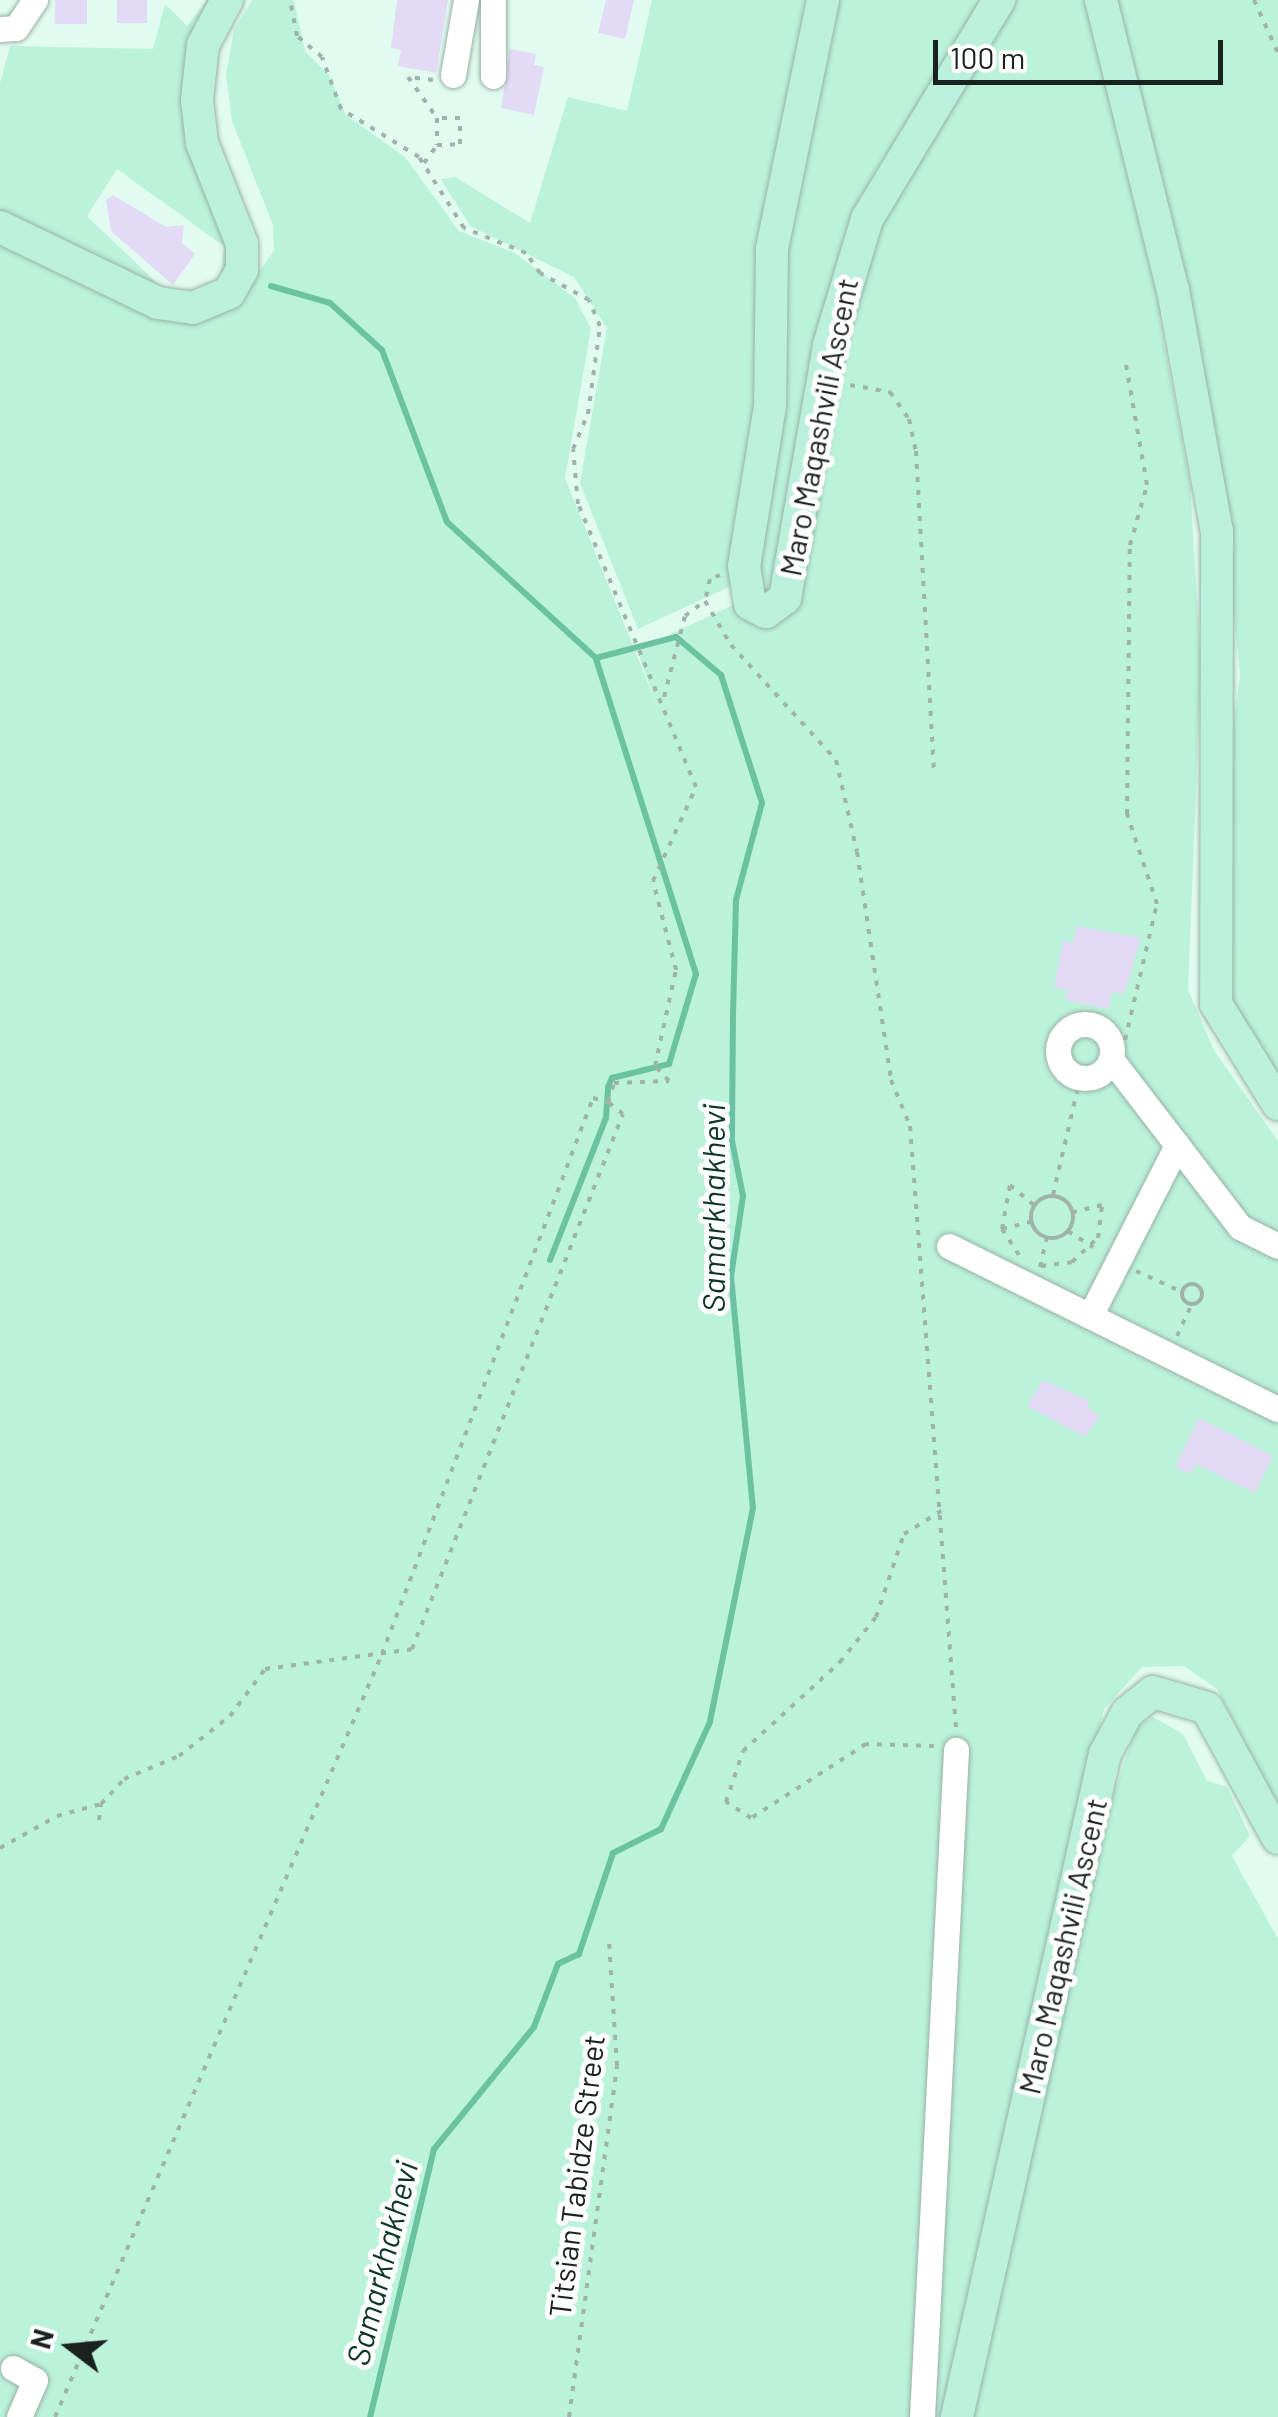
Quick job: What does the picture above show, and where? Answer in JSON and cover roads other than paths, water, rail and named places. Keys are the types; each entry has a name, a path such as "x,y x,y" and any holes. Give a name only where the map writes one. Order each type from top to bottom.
{"main road":[{"path":"0,227 158,303 193,308 230,293 242,270 242,244 202,143 197,100 204,45 227,0"},
{"name":"Maro Maqashvili Ascent","path":"822,0 775,225 770,406 744,566 750,604 778,608 824,380 867,219 1000,0"},
{"path":"1100,0 1172,290 1218,545 1216,1004 1278,1104"},
{"name":"Maro Maqashvili Ascent","path":"957,2417 1105,1754 1127,1712 1153,1692 1207,1708 1278,1838"}],"street":[{"path":"0,29 16,28 36,0"},
{"path":"453,75 466,0"},
{"path":"493,0 493,76"},
{"path":"1112,1055 1101,1073 1080,1078 1059,1058 1072,1027 1099,1026 1112,1055 1240,1227 1278,1246"},
{"path":"1090,1316 1177,1145"},
{"path":"949,1246 1038,1277 1090,1316 1278,1409"},
{"path":"922,2417 956,1750"},
{"path":"13,2368 35,2380 19,2417"}],"waterway":[{"name":"Samarkhakhevi","path":"271,286 330,303 382,350 447,522 596,658 676,637 721,675 762,803 736,900 733,1015 732,1141 743,1196 731,1276 753,1508 710,1722 661,1829 613,1853 579,1954 558,1964 534,2027 434,2149 370,2417"},
{"path":"550,1260 606,1118 612,1078 669,1064 696,974 596,658"}]}
